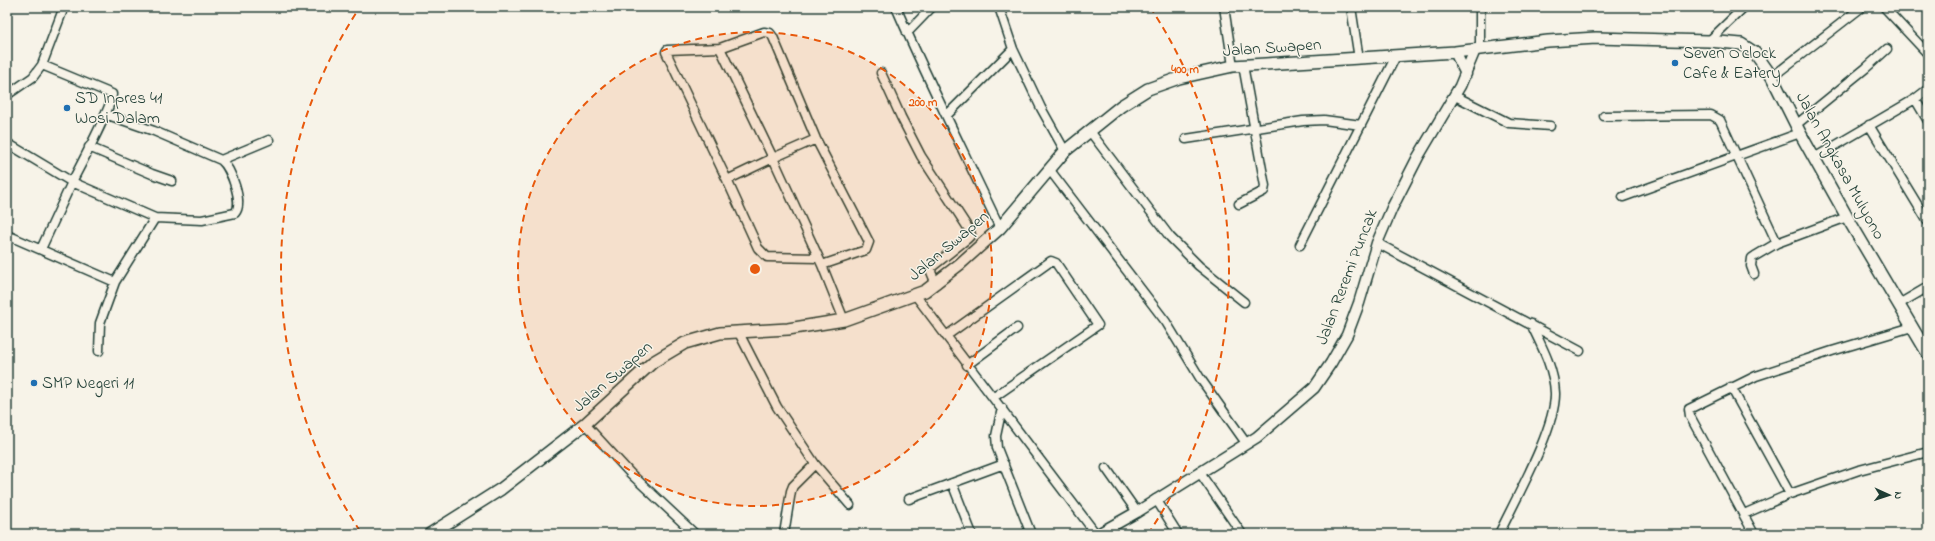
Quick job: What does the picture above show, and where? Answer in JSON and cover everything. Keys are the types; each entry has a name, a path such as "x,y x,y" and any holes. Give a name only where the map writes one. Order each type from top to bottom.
{"main road":[{"name":"Jalan Angkasa Mulyono","path":"1477,50 1548,41 1596,38 1734,42 1747,47 1755,53 1772,77 1814,158 1847,217 1928,354"},
{"path":"1455,52 1477,50"},
{"name":"Jalan Swapen","path":"430,534 501,488 585,424 653,362 685,343 704,336 738,331 788,329 844,320 916,296 936,284 1000,228 1065,151 1089,130 1121,106 1148,90 1179,78 1238,66 1455,52"}],"street":[{"path":"7,95 33,77 42,65 64,7"},
{"path":"896,7 925,74 947,116 1000,228"},
{"path":"907,33 932,7"},
{"path":"999,7 1013,49 1041,108 1065,151"},
{"path":"1224,7 1254,128 1265,189 1264,191 1239,204"},
{"path":"1351,7 1359,59"},
{"path":"1477,50 1480,7"},
{"path":"1709,41 1744,7"},
{"path":"1772,77 1862,7"},
{"path":"1884,7 1928,54"},
{"path":"758,33 770,33 816,139 869,245 866,250 820,261 796,256 771,258 763,255 758,248 666,52 667,50 720,48 758,33"},
{"path":"720,48 773,158 820,261 844,320"},
{"path":"947,116 1013,49"},
{"path":"1622,197 1734,155 1798,128 1887,49"},
{"name":"Jalan Reremi Puncak","path":"1097,534 1112,530 1156,499 1257,437 1314,388 1331,363 1347,335 1377,243 1392,208 1418,157 1455,96 1477,50"},
{"path":"1455,52 1466,74"},
{"path":"1300,245 1396,56"},
{"path":"41,249 112,98 110,92 42,65"},
{"path":"881,73 900,117 921,156 971,235 932,267 931,272 936,284"},
{"path":"1814,158 1915,99 1928,89"},
{"path":"1455,96 1509,123 1550,126"},
{"path":"1915,99 1928,121"},
{"path":"7,142 72,182 155,218 202,220 235,213 238,204 236,187 228,168 221,160 154,131 105,114"},
{"path":"1604,116 1711,115 1720,120 1734,155 1777,244"},
{"path":"1186,139 1254,128 1324,120 1361,125"},
{"path":"1869,125 1928,222"},
{"path":"1089,130 1174,242 1199,266 1244,302"},
{"path":"727,180 816,139"},
{"path":"221,160 269,140"},
{"path":"89,147 152,174 172,180"},
{"path":"1049,169 1166,322 1200,378 1246,443"},
{"path":"1754,274 1751,266 1752,258 1777,244 1847,217"},
{"path":"99,351 100,323 115,282 155,218"},
{"path":"7,235 115,282"},
{"path":"1377,243 1580,351"},
{"path":"946,336 1051,261 1056,263 1098,324 994,397"},
{"path":"1899,304 1928,286"},
{"path":"916,296 1097,534"},
{"path":"1499,534 1532,464 1551,417 1554,404 1553,380 1548,362 1531,324"},
{"path":"1754,534 1688,412 1690,408 1756,376 1824,353 1912,327"},
{"path":"967,365 1017,328"},
{"path":"738,331 777,407 815,464 850,505"},
{"path":"1731,387 1790,494"},
{"path":"1002,408 996,443 1030,534"},
{"path":"585,424 630,473 695,534"},
{"path":"1744,514 1790,494 1859,470 1928,452"},
{"path":"784,534 793,486 815,464"},
{"path":"909,499 1004,464"},
{"path":"1106,468 1136,512"},
{"path":"1200,473 1242,534"},
{"path":"952,483 972,534"},
{"path":"1156,499 1178,534"}],"place":[{"name":"Seven O'clock Cafe & Eatery","path":"1675,63"},
{"name":"SD Inpres 41 Wosi Dalam","path":"67,108"},
{"name":"SMP Negeri 11","path":"34,383"}]}
